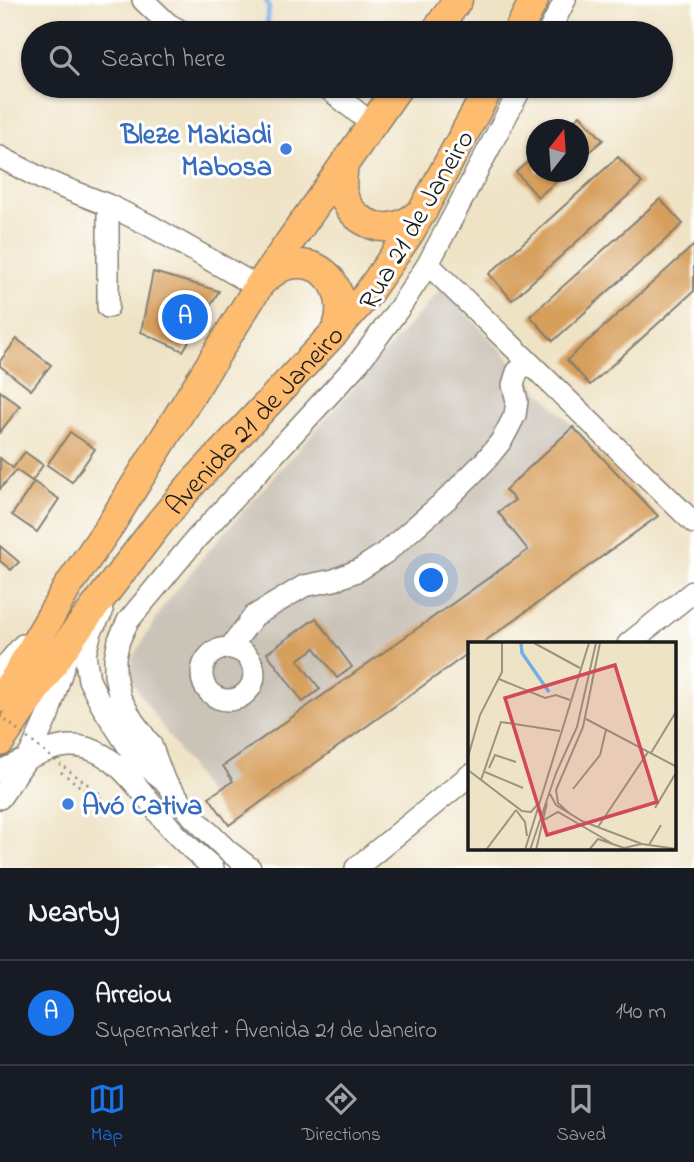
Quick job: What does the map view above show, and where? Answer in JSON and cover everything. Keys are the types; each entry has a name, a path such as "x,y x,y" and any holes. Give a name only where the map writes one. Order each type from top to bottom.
{"main road":[{"path":"443,21 458,0"},
{"path":"523,21 534,0"},
{"name":"Avenida 21 de Janeiro","path":"0,698 261,283 391,98"},
{"name":"Avenida 21 de Janeiro","path":"0,742 73,635 135,553 191,485 366,296 423,211 484,98"},
{"path":"344,165 343,194 348,207 358,218 370,225 383,228 397,226 423,211"},
{"path":"261,283 276,270 290,265 305,265 320,270 331,280 339,293 342,308 333,334"}],"street":[{"path":"143,0 165,21"},
{"path":"554,21 565,0"},
{"path":"340,98 373,125"},
{"name":"Rua 21 de Janeiro","path":"164,780 150,745 120,698 115,675 115,657 128,621 196,539 359,362 400,307 428,264 516,98"},
{"path":"0,157 44,180 108,205 261,283"},
{"path":"108,205 108,307"},
{"path":"428,264 694,523"},
{"path":"230,648 254,616 304,586 334,580 359,570 385,553 447,499 502,440 515,415 517,401 513,385 517,372 528,362"},
{"path":"135,553 91,631 85,654 89,680 102,706 135,757 164,780 193,817 250,868"},
{"path":"0,672 67,588"},
{"path":"630,642 694,591"},
{"path":"0,798 31,752 48,715 73,635"},
{"path":"0,771 55,748 85,747 101,753 130,778 175,833 213,868"},
{"path":"356,868 468,777"}],"path":[{"path":"0,716 102,795 98,800 61,772"}],"shaded area":[{"path":"442,288 658,516 484,642 468,642 468,653 229,825 131,680 132,659 163,607 209,550"}],"building":[{"path":"589,125 603,140 589,152"},
{"path":"618,157 642,183 512,300 489,274"},
{"path":"526,163 526,182 555,182 538,197 516,172"},
{"path":"660,199 683,224 553,341 530,316"},
{"path":"694,245 694,291 590,385 567,360"},
{"path":"153,272 219,291 183,351 141,332"},
{"path":"17,339 51,365 31,390 0,366 0,361"},
{"path":"0,391 20,406 0,432"},
{"path":"573,427 658,516 484,642 468,642 468,653 229,825 209,797 233,781 223,766 528,550 498,512 515,500 505,490"},
{"path":"70,432 95,449 72,482 47,465"},
{"path":"25,452 43,465 32,481 16,470 0,489 0,458 13,468"},
{"path":"34,482 59,499 37,532 12,515"},
{"path":"0,546 19,562 11,570 0,561"},
{"path":"316,618 352,667 337,678 315,648 298,660 320,689 303,702 267,653"}],"waterway":[{"path":"266,0 269,7 267,21"}],"place":[{"name":"Bleze Makiadi Mabosa","path":"286,149"},
{"name":"Arreiou","path":"185,317"},
{"name":"Avó Cativa","path":"68,804"}]}
